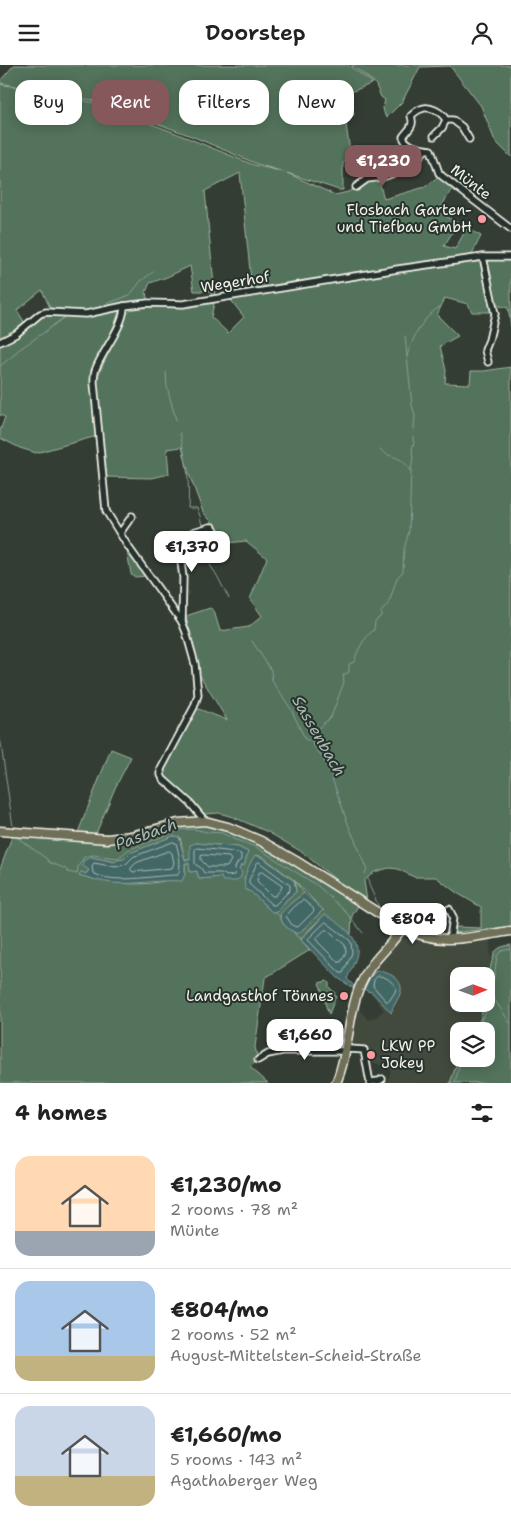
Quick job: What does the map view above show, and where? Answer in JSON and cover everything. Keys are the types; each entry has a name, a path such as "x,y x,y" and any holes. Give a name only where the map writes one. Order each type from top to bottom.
{"main road":[{"path":"0,831 108,839 131,836 178,823 206,821 228,827 261,841 305,866 402,927 427,937 450,939 511,931"},
{"path":"336,1083 354,1006 362,984 374,962 402,927"}],"street":[{"name":"Münte","path":"469,139 462,127 453,119 446,120 438,112 425,107 410,116 413,122 410,130 406,131 403,137 405,143 425,150 431,150 439,173 442,176 511,229"},
{"path":"434,136 442,128 446,120"},
{"path":"356,187 367,179 383,177 402,170 418,159 425,150"},
{"path":"483,257 495,315 485,350 488,362"},
{"name":"Wegerhof","path":"0,342 16,334 43,313 86,314 148,303 183,303 388,270 483,257 511,257"},
{"path":"124,306 120,320 95,371 94,383 106,511 182,622 186,633 195,664 198,695 194,707 161,769 161,775 206,821"},
{"path":"120,533 132,516"},
{"path":"182,622 181,561 182,554 190,537 193,532 213,527 221,540"},
{"path":"450,909 453,917 450,939"},
{"path":"258,1060 268,1054 282,1051 364,1050 370,1083 382,1079"}],"shaded area":[{"path":"403,938 457,945 490,940 491,967 450,967 450,1013 482,1013 479,1022 450,1022 450,1067 456,1067 450,1083 387,1083 391,1070 368,1060 363,1047 350,1045 357,1006 368,1020 384,1010 364,985 383,956"}],"green space":[{"path":"14,65 348,65 373,83 354,91 354,80 279,80 279,125 346,125 351,158 343,163 343,190 287,173 335,195 348,192 368,181 378,178 384,199 425,187 439,176 454,186 438,212 458,223 444,246 455,249 467,228 481,236 470,258 252,290 240,173 205,191 215,296 213,297 209,291 194,291 190,266 150,283 146,292 148,303 168,304 215,299 211,317 228,333 244,317 230,299 391,272 479,260 511,259 511,326 508,308 496,305 495,312 472,312 468,304 445,298 437,315 458,336 440,346 446,370 445,383 470,384 471,371 511,367 511,927 452,934 454,927 481,928 481,907 457,893 436,877 414,877 398,869 389,868 374,872 364,881 367,901 342,885 302,852 268,832 219,813 204,814 166,779 164,768 196,708 227,720 198,672 186,616 210,608 214,611 220,631 249,627 262,616 250,599 267,558 246,541 227,543 220,531 203,512 189,474 182,447 167,449 169,474 152,478 105,477 96,380 126,315 134,306 90,311 50,308 42,290 17,310 26,325 0,341 0,84 15,87 15,125 82,125 82,100 92,102 92,125 154,125 254,165 284,172 257,164 161,125 169,125 169,80 92,80 92,100 82,98 82,80 15,80 15,86 0,83"},
{"path":"351,65 511,65 511,157 495,141 481,106 450,66 420,67 402,102 387,117 383,108 385,100 381,97 375,83"},
{"path":"115,308 119,312 107,344 95,366 97,436 36,453 20,448 0,438 0,431 5,417 0,415 0,344 45,314 82,315"},
{"path":"126,545 147,576 135,577 131,574"},
{"path":"111,749 131,757 115,788 95,836 77,835"},
{"path":"190,824 220,828 261,844 359,904 352,916 351,934 325,914 301,938 310,950 265,978 255,1047 258,1060 250,1067 268,1083 0,1083 0,869 13,834 96,841","holes":["173,836 180,837 185,860 190,860 196,843 238,847 248,852 244,866 241,865 239,870 221,877 199,879 197,871 190,872 190,863 185,863 185,874 172,879 146,884 118,883 79,875 81,872 86,874 91,857 115,862 117,860 124,860 130,853","256,855 263,857 295,881 296,892 287,899 277,912 272,912 251,892 244,879","295,881 324,911 298,934 286,927 280,915 304,893"]},
{"path":"511,945 511,1083 450,1083 456,1067 495,1067 495,1022 479,1022 482,1013 495,1013 495,967 491,967 496,951 503,946"},
{"path":"327,981 336,996 329,1014 319,983"}],"water":[{"path":"173,836 179,837 185,860 190,860 190,845 196,843 238,847 248,852 244,866 241,865 239,870 242,872 241,877 236,881 223,881 221,877 199,879 197,871 190,872 189,863 185,863 185,874 182,881 113,883 79,875 81,872 86,874 89,870 83,866 83,861 91,857 115,862 124,859 130,853"},
{"path":"255,855 263,858 294,881 296,892 287,899 277,912 272,912 251,892 246,890 245,877"},
{"path":"304,893 323,910 298,934 286,927 280,914"},
{"path":"325,914 347,930 355,941 357,953 347,979 354,986 353,988 338,978 301,940"},
{"path":"376,971 393,976 401,986 400,994 391,1013 372,992 364,989 370,977"}],"waterway":[{"path":"69,310 85,311 130,295 141,281 153,272"},
{"path":"407,356 412,342 424,321 441,306"},
{"path":"0,366 17,351 66,316"},
{"path":"314,746 316,730 331,717 344,682 343,675 349,672 349,664 354,662 361,645 374,630 375,621 381,616 381,612 389,603 397,578 403,571 404,549 409,531 415,416 412,405 405,336"},
{"path":"166,372 167,387 176,420"},
{"name":"Sassenbach","path":"180,433 187,470 188,508 197,508 202,526 199,528"},
{"path":"380,449 384,453 403,461 410,471"},
{"name":"Sassenbach","path":"194,537 199,551 203,553"},
{"name":"Sassenbach","path":"210,565 229,598"},
{"name":"Sassenbach","path":"252,641 271,670 272,681 291,709 305,739 311,741 328,767 348,824 367,868 365,874"},
{"path":"0,737 13,827"},
{"name":"Pasbach","path":"15,836 49,862 66,869 68,872 77,874 78,867 84,857 93,855 118,858 128,850 180,830 193,829 222,833 256,847 318,886 345,911 363,933"},
{"name":"Sassenbach","path":"368,878 369,885 379,907"},
{"path":"275,912 281,918"},
{"path":"294,932 296,936 302,939"},
{"path":"480,1022 485,1014 494,978 497,956 501,951 511,949"},
{"path":"495,1000 510,1023"},
{"path":"455,1083 459,1067"}],"place":[{"name":"Flosbach Garten- und Tiefbau GmbH","path":"482,219"},
{"name":"Landgasthof Tönnes","path":"344,996"},
{"name":"LKW PP Jokey","path":"371,1055"}]}
